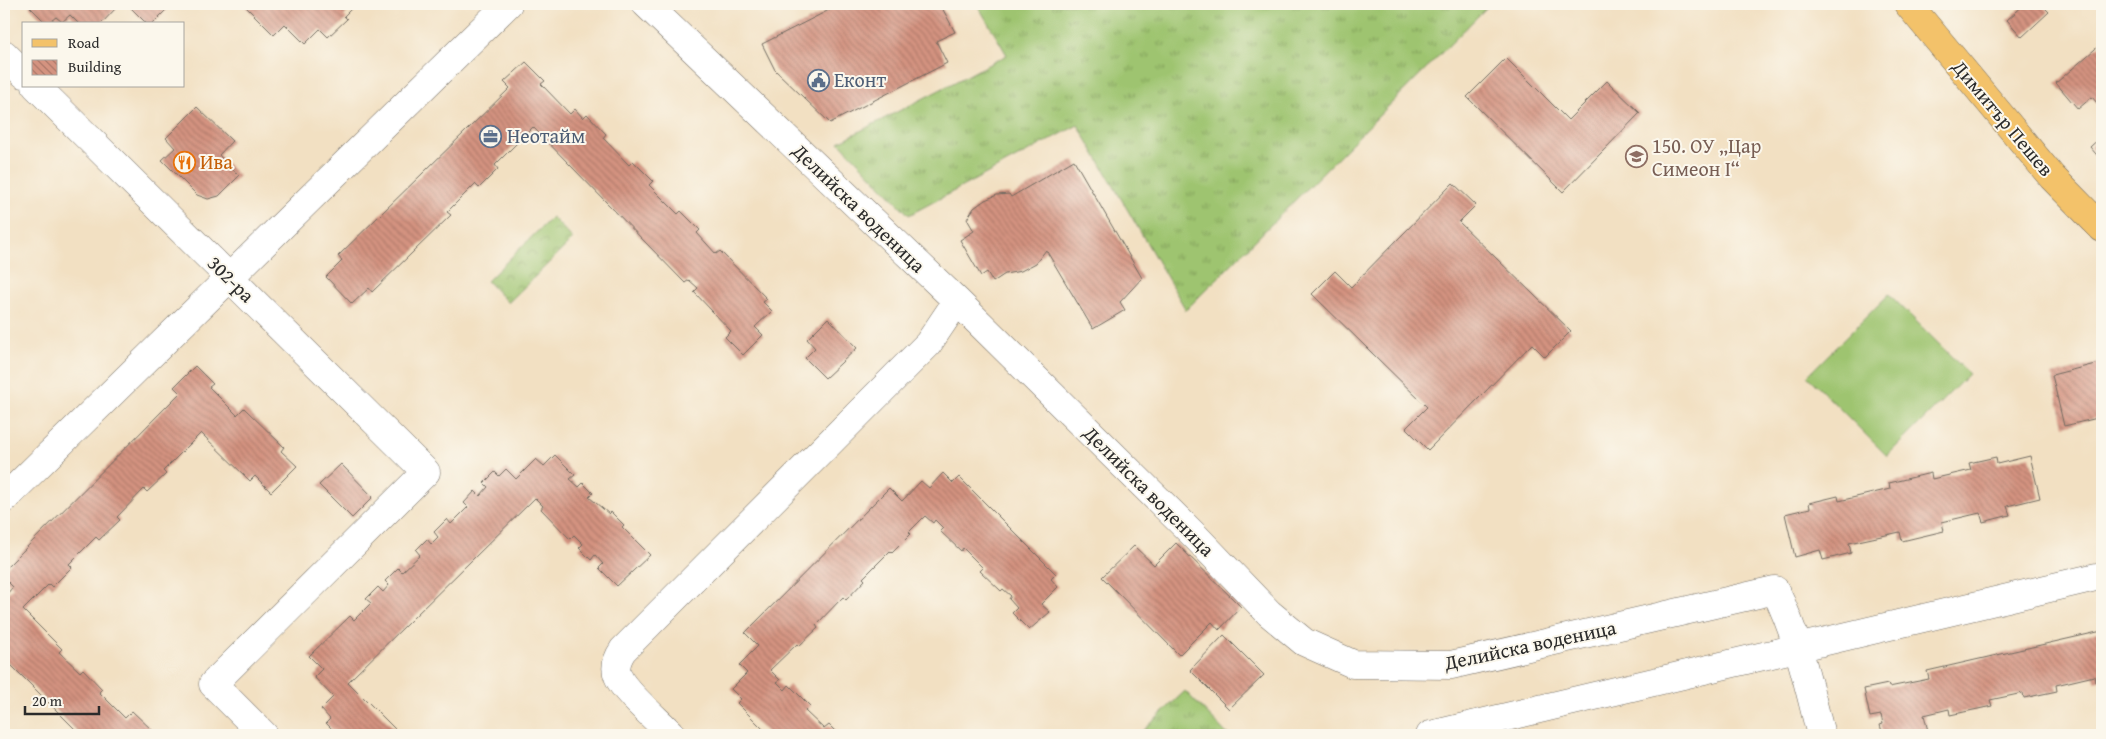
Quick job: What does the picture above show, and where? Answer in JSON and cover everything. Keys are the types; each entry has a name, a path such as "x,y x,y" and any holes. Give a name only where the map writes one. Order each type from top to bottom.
{"main road":[{"name":"Димитър Пешев","path":"1908,4 2052,177 2102,228"}],"street":[{"path":"4,500 508,4"},
{"name":"Делийска воденица","path":"646,4 957,301 1196,537 1269,613 1304,642 1353,664 1451,665 1775,590 1799,648"},
{"path":"4,54 22,72"},
{"name":"302-ра","path":"38,88 426,472 213,684 264,735"},
{"path":"672,735 620,682 616,666 623,650 928,344 957,301"},
{"path":"1430,735 2096,578"},
{"path":"1799,648 1821,735"}],"green space":[{"path":"977,4 1490,4 1186,310 1078,125 909,215 839,142 1007,55"},
{"path":"552,217 573,239 508,303 487,281"},
{"path":"1889,294 1969,374 1887,456 1807,376"},
{"path":"1185,691 1228,735 1139,735"}],"building":[{"path":"32,4 111,4 116,8 103,22 77,22 70,15 62,22 56,17 50,22 45,22 29,6"},
{"path":"127,4 167,4 170,6 154,22 145,22"},
{"path":"243,4 356,4 344,16 347,19 328,37 320,29 305,44 285,24 274,35"},
{"path":"841,4 940,4 955,32 936,41 947,63 830,123 775,70 762,44"},
{"path":"2025,4 2041,4 2049,12 2022,37 2007,20"},
{"path":"2102,43 2102,109 2092,97 2078,109 2056,83"},
{"path":"1506,58 1568,120 1607,81 1640,113 1563,192 1467,97"},
{"path":"526,62 545,81 541,84 570,114 575,109 583,118 587,114 606,134 603,138 629,165 633,161 653,181 649,185 678,214 681,211 700,230 697,233 716,254 720,251 767,299 763,302 772,311 755,327 763,335 743,355 725,337 731,331 694,292 698,288 689,280 685,283 533,127 495,165 498,169 479,188 475,184 447,212 451,215 372,292 369,288 352,304 326,277 342,261 338,256 510,88 504,82"},
{"path":"197,107 232,141 219,155 239,176 219,196 208,199 197,195 162,160 175,148 166,138"},
{"path":"2102,136 2102,161 2090,147"},
{"path":"1074,160 1142,278 1120,302 1125,310 1093,329 1046,250 1036,263 1021,271 1005,274 993,282 987,272 981,276 960,240 974,231 967,219 974,208 985,200 997,195 1009,194 1011,197"},
{"path":"1453,183 1476,205 1459,222 1571,331 1545,357 1532,344 1428,450 1406,428 1427,407 1312,294 1335,271 1351,287"},
{"path":"828,318 857,348 825,378 805,358 815,348 807,339"},
{"path":"2099,363 2102,378 2102,417 2064,426 2052,375"},
{"path":"195,366 213,384 209,387 237,415 244,408 284,447 281,451 297,466 271,492 255,476 250,481 201,433 163,471 166,474 147,492 144,489 117,517 120,520 99,540 96,537 69,564 72,567 52,587 49,584 23,610 62,649 59,652 80,672 83,669 102,689 99,692 125,718 132,711 153,731 149,735 81,735 4,658 4,597 13,587 4,578 4,570 180,393 174,387"},
{"path":"555,455 575,475 570,479 579,487 583,483 593,493 589,497 609,514 611,512 624,525 622,527 650,555 617,586 599,568 603,564 595,555 591,560 579,548 583,544 574,535 570,539 541,509 543,506 535,498 348,682 401,735 346,735 342,731 338,735 326,723 330,719 321,709 333,697 314,677 322,669 309,656 350,616 354,620 371,603 366,599 378,587 383,592 389,585 385,581 398,568 402,572 420,555 416,550 427,539 431,544 438,537 434,532 447,519 451,524 468,507 464,503 475,491 480,496 488,487 484,483 495,472 499,476 506,469 516,479 536,459 544,466"},
{"path":"2030,456 2040,498 2007,506 2010,515 1983,522 1980,513 1942,522 1944,531 1902,541 1900,532 1849,543 1851,553 1823,560 1820,550 1795,557 1785,514 1810,508 1809,503 1838,496 1839,501 1890,489 1889,483 1931,473 1932,479 1971,470 1969,463 1996,457 1997,464"},
{"path":"341,464 373,497 352,518 319,485"},
{"path":"943,473 953,483 959,477 1056,574 1051,579 1058,587 1041,604 1050,612 1029,630 1012,613 1017,608 1009,599 1011,596 1003,589 1001,591 980,571 983,568 963,548 961,551 940,531 943,528 935,520 933,523 925,516 909,532 911,534 892,553 890,551 863,578 865,580 846,600 843,597 816,625 818,628 799,646 797,644 770,670 780,680 777,682 785,690 789,685 810,706 805,711 824,729 829,725 839,735 769,735 737,703 741,699 731,689 747,673 739,665 758,646 745,633 889,488 902,501 921,481 929,488"},
{"path":"1176,543 1241,607 1219,630 1212,622 1179,655 1102,577 1134,546 1154,565"},
{"path":"2102,631 2102,680 2095,682 2094,676 2056,685 2057,691 2024,698 2023,693 1990,700 1992,706 1950,715 1949,709 1924,715 1929,735 1883,735 1880,725 1883,724 1881,715 1870,717 1864,689 1888,684 1889,687 1929,679 1927,671"},
{"path":"1224,635 1264,675 1229,709 1190,670"}],"place":[{"name":"Еконт","path":"818,80"},
{"name":"Неотайм","path":"491,136"},
{"name":"150. ОУ „Цар Симеон I“","path":"1636,157"},
{"name":"Ива","path":"184,162"}]}
